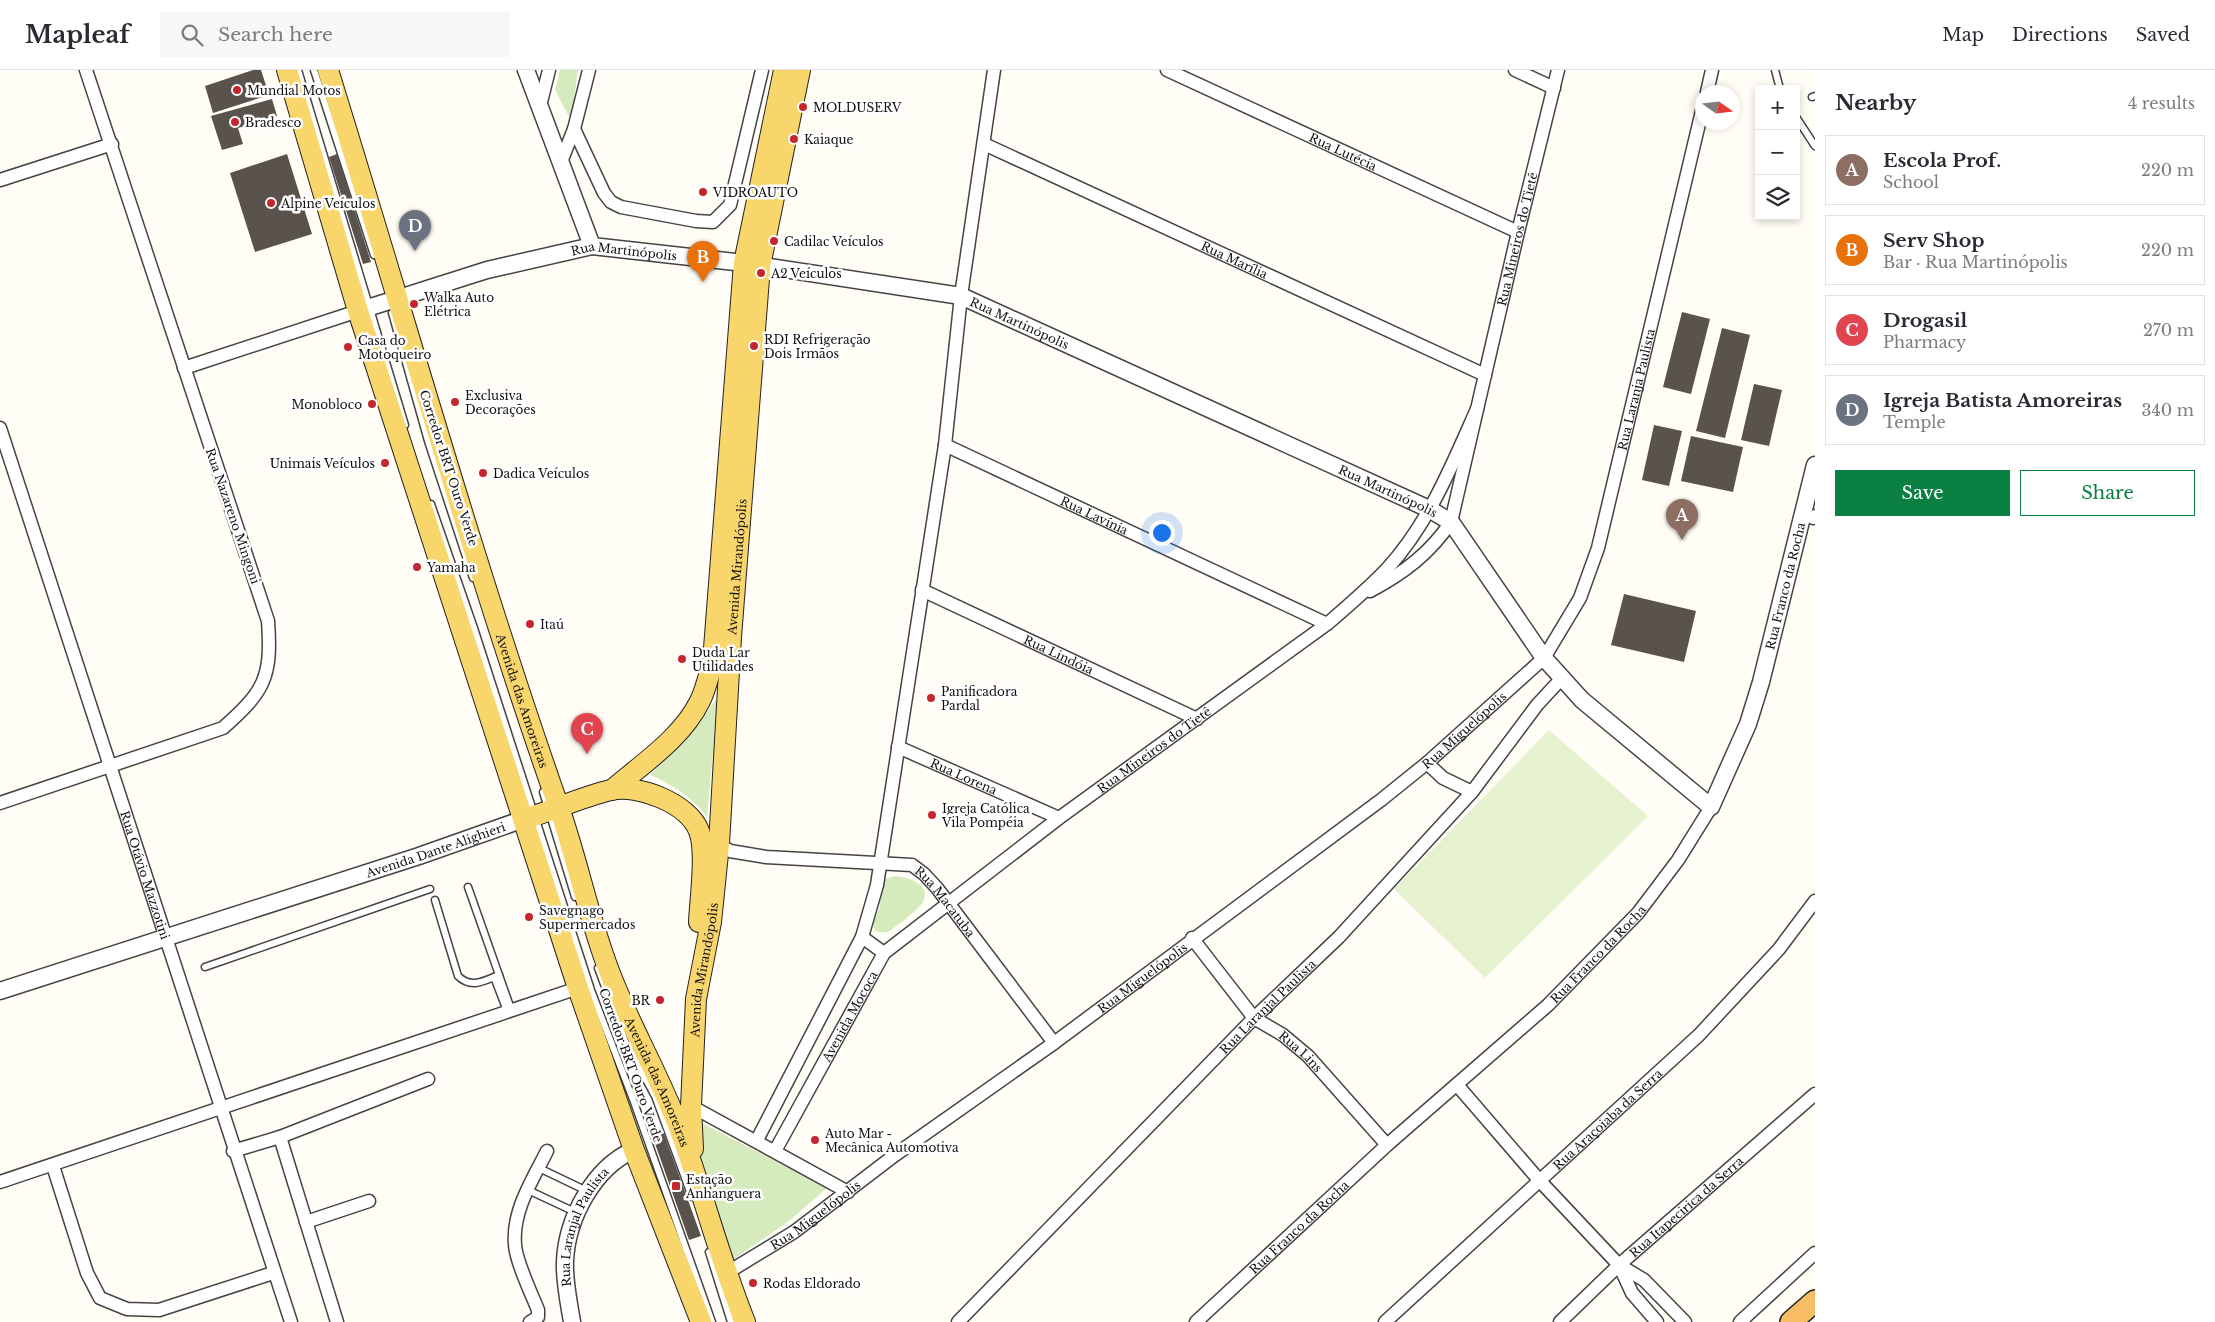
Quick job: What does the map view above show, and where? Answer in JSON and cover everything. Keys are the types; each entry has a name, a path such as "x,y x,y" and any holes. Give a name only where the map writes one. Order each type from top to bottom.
{"highway":[{"path":"1791,1322 1815,1301"}],"main road":[{"name":"Avenida das Amoreiras","path":"287,70 364,309 542,814 610,976 665,1091 698,1186 725,1274 745,1322"},
{"name":"Avenida das Amoreiras","path":"328,70 391,296 540,754 542,814 578,988 634,1150 702,1322"},
{"name":"Avenida Mirandópolis","path":"612,790 666,744 688,720 699,702 714,661 752,265 784,70"},
{"name":"Avenida Mirandópolis","path":"698,1186 692,1141 691,1106 696,999 711,922 719,844 752,265 800,70"},
{"name":"Avenida Dante Alighieri","path":"542,814 612,790 646,792 660,796 682,808 699,831"},
{"path":"696,999 702,851 699,831"}],"street":[{"name":"Rua Nazareno Mingoni","path":"0,802 110,768 223,728 250,704 266,677 270,652 268,621 86,70"},
{"path":"526,70 592,246"},
{"path":"540,106 549,70"},
{"path":"561,162 574,129 588,70"},
{"path":"574,129 604,193 611,202 621,207 696,221 713,222 730,205 762,70"},
{"name":"Avenida Mococa","path":"757,1140 862,937 876,893 944,445 961,296 994,70"},
{"name":"Rua Lutécia","path":"1167,70 1518,232"},
{"path":"1515,70 1554,88"},
{"name":"Rua Mineiros do Tietê","path":"1359,597 1390,581 1418,561 1438,542 1452,522 1518,232 1558,70"},
{"path":"1709,85 1712,70"},
{"name":"Rua Laranja Paulista","path":"1544,658 1580,598 1598,548 1697,130"},
{"path":"0,180 112,144"},
{"name":"Rua Marília","path":"984,144 1485,375"},
{"name":"Rua Martinópolis","path":"184,368 364,309 391,296 488,270 592,246 752,265 961,296 1429,509 1452,522 1544,658 1562,678 1582,700 1628,740 1711,807"},
{"name":"Rua Mineiros do Tietê","path":"947,902 1059,818 1327,624 1359,597 1397,556 1429,509 1446,478 1477,409"},
{"name":"Rua Otávio Mazzotini","path":"0,428 222,1109 233,1151 291,1322"},
{"name":"Rua Lavínia","path":"944,445 1327,624"},
{"name":"Rua Franco da Rocha","path":"1196,1322 1388,1145 1458,1086 1548,1005 1638,913 1678,860 1711,807 1748,724 1812,515 1815,465"},
{"name":"Rua Lindóia","path":"922,590 1197,719"},
{"name":"Rua Miguelópolis","path":"725,1274 794,1232 902,1150 1054,1043 1192,938 1381,800 1427,763 1544,658"},
{"name":"Rua Laranjal Paulista","path":"958,1322 1254,1018 1338,937 1472,792 1537,704 1562,678"},
{"name":"Rua Lorena","path":"898,747 1059,818"},
{"path":"1427,763 1448,781 1472,792"},
{"name":"Avenida Dante Alighieri","path":"0,991 419,856 542,814"},
{"name":"Rua Macatuba","path":"699,831 730,851 766,857 912,865 924,874 947,902 1054,1043"},
{"name":"Rua Araçoiaba da Serra","path":"1385,1322 1706,1029 1780,949 1815,901"},
{"name":"Avenida Mococa","path":"775,1151 884,953 947,902"},
{"path":"862,937 884,953"},
{"name":"Rua Lins","path":"1192,938 1254,1018 1283,1035 1308,1056 1388,1145"},
{"path":"0,1182 53,1166 578,988"},
{"path":"233,1151 280,1137 428,1079"},
{"path":"1458,1086 1539,1180 1619,1265 1644,1280 1685,1322"},
{"name":"Rua Itapecirica da Serra","path":"1560,1322 1619,1265 1815,1094"},
{"path":"691,1106 757,1140 848,1192"},
{"path":"280,1137 337,1322"},
{"name":"Rua Laranjal Paulista","path":"572,1322 565,1261 576,1212 604,1170 619,1156 634,1150"},
{"path":"530,1322 538,1317 538,1310 514,1246 516,1219 547,1151"},
{"path":"53,1166 87,1273 100,1298 127,1309 159,1310 273,1273"},
{"path":"306,1222 369,1201"},
{"path":"1740,1322 1815,1253"},
{"path":"1619,1265 1632,1293 1657,1322"}],"lane":[{"path":"298,70 364,309 408,434"},
{"path":"314,70 377,265"},
{"path":"1775,70 1779,85"},
{"path":"1800,123 1815,146"},
{"name":"Corredor BRT Ouro Verde","path":"391,296 428,441 475,586"},
{"name":"Corredor BRT Ouro Verde","path":"430,500 474,628 542,814 577,902"},
{"name":"Corredor BRT Ouro Verde","path":"540,784 542,814 591,990 634,1102 712,1322"},
{"path":"468,887 496,976 509,1010"},
{"path":"205,967 430,889"},
{"path":"435,900 458,976 463,981 476,984 496,976"},
{"name":"Corredor BRT Ouro Verde","path":"594,958 625,1041 655,1096 695,1207"},
{"path":"539,1168 588,1192"},
{"path":"528,1190 576,1212"},
{"path":"706,1242 731,1322"}],"green space":[{"path":"560,70 578,70 571,120 555,90"},
{"path":"718,697 707,817 682,792 650,775 694,730"},
{"path":"1549,730 1648,816 1485,978 1394,889"},
{"path":"894,876 911,880 921,886 925,896 923,902 895,927 886,932 875,931 873,924 881,900 881,884 887,878"},
{"path":"698,1121 827,1188 789,1221 734,1259 726,1260 697,1174"}],"building":[{"name":"Mundial Motos","path":"253,70 261,70 269,95 213,113 205,86"},
{"name":"Bradesco","path":"272,99 277,116 238,128 243,144 222,150 211,116"},
{"name":"Alpine Veículos","path":"287,154 312,234 255,252 230,173"},
{"path":"337,154 371,262 363,264 329,157"},
{"path":"1682,312 1710,319 1691,394 1663,387"},
{"path":"1722,328 1750,335 1725,438 1696,431"},
{"path":"1754,384 1782,390 1769,446 1741,440"},
{"path":"1654,425 1682,431 1669,486 1642,480"},
{"path":"1691,436 1743,447 1733,492 1681,481"},
{"path":"1624,594 1696,611 1684,662 1611,645"},
{"name":"Estação Anhanguera","path":"663,1131 701,1236 689,1240 652,1135"}],"place":[{"name":"Mundial Motos","path":"237,90"},
{"name":"MOLDUSERV","path":"803,107"},
{"name":"Bradesco","path":"235,122"},
{"name":"Kaiaque","path":"794,139"},
{"name":"VIDROAUTO","path":"703,192"},
{"name":"Alpine Veículos","path":"271,203"},
{"name":"Cadilac Veículos","path":"774,241"},
{"name":"Igreja Batista Amoreiras","path":"415,251"},
{"name":"A2 Veículos","path":"761,273"},
{"name":"Serv Shop","path":"703,282"},
{"name":"Walka Auto Elétrica","path":"414,304"},
{"name":"RDI Refrigeração Dois Irmãos","path":"754,346"},
{"name":"Casa do Motoqueiro","path":"348,347"},
{"name":"Exclusiva Decorações","path":"455,402"},
{"name":"Monobloco","path":"372,404"},
{"name":"Unimais Veículos","path":"385,463"},
{"name":"Dadica Veículos","path":"483,473"},
{"name":"Escola Prof.","path":"1682,540"},
{"name":"Yamaha","path":"417,567"},
{"name":"Itaú","path":"530,624"},
{"name":"Duda Lar Utilidades","path":"682,659"},
{"name":"Panificadora Pardal","path":"931,698"},
{"name":"Drogasil","path":"587,754"},
{"name":"Igreja Católica Vila Pompéia","path":"932,815"},
{"name":"Savegnago Supermercados","path":"529,917"},
{"name":"BR","path":"660,1000"},
{"name":"Auto Mar - Mecânica Automotiva","path":"815,1140"},
{"name":"Estação Anhanguera","path":"676,1186"},
{"name":"Rodas Eldorado","path":"753,1283"}]}
